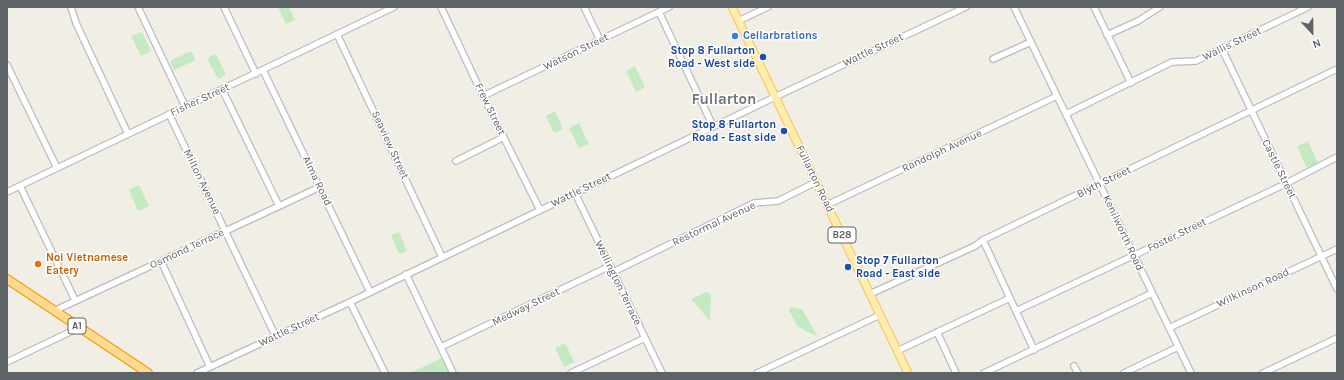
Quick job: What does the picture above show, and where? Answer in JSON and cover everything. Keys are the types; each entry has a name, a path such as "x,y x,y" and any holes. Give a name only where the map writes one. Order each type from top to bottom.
{"highway":[{"name":"A1","path":"7,280 148,373"}],"main road":[{"name":"Fullarton Road","path":"732,7 908,373"}],"street":[{"path":"71,7 76,23 128,134"},
{"path":"138,7 185,106"},
{"path":"224,7 256,74"},
{"name":"Fisher Street","path":"7,192 394,7"},
{"name":"Frew Street","path":"441,7 483,96 540,210"},
{"path":"584,7 600,40"},
{"name":"Watson Street","path":"483,96 669,7"},
{"path":"738,21 768,7"},
{"name":"Wattle Street","path":"196,373 350,302 954,10 966,7"},
{"name":"Kenilworth Road","path":"1014,7 1191,373"},
{"path":"1094,7 1131,83"},
{"path":"1107,35 1138,21 1160,7"},
{"name":"Wallis Street","path":"1066,114 1172,62 1196,61 1308,7"},
{"path":"659,12 713,126"},
{"name":"Seaview Street","path":"337,34 442,257"},
{"path":"993,59 1031,42"},
{"name":"Castle Street","path":"1222,49 1337,289"},
{"path":"7,65 57,168"},
{"name":"Blyth Street","path":"870,294 970,248 983,240 1337,69"},
{"name":"Alma Road","path":"264,70 370,292"},
{"path":"222,89 279,206"},
{"name":"Randolph Avenue","path":"827,205 1057,96"},
{"name":"Milton Avenue","path":"169,114 276,337"},
{"path":"456,161 504,137"},
{"name":"Foster Street","path":"1016,311 1134,256 1337,157"},
{"name":"Restormal Avenue","path":"613,272 754,204 778,200 816,182"},
{"path":"20,186 75,300"},
{"name":"Osmond Terrace","path":"54,311 320,187"},
{"name":"Wellington Terrace","path":"575,193 662,373"},
{"path":"983,240 1034,350"},
{"name":"Wilkinson Road","path":"1169,328 1337,249"},
{"path":"161,261 210,367"},
{"name":"Medway Street","path":"441,347 610,266"},
{"path":"406,274 453,373"},
{"path":"984,373 1152,293"},
{"path":"897,350 1010,298"},
{"path":"350,302 385,373"},
{"path":"757,373 880,315"},
{"path":"7,362 73,330 78,326"},
{"path":"937,332 956,373"},
{"path":"571,373 645,338"},
{"path":"1263,373 1337,338"},
{"path":"1124,373 1178,347"},
{"path":"1074,366 1078,373"}],"green space":[{"path":"278,7 289,7 295,20 286,24"},
{"path":"142,32 151,51 141,56 131,36"},
{"path":"191,51 196,60 174,70 170,61"},
{"path":"216,54 226,75 218,79 207,58"},
{"path":"635,66 645,87 636,92 626,71"},
{"path":"555,111 563,129 554,133 546,116"},
{"path":"579,123 589,144 579,148 569,128"},
{"path":"1308,141 1318,163 1307,168 1297,146"},
{"path":"139,185 149,206 138,211 129,190"},
{"path":"399,232 407,251 399,254 391,235"},
{"path":"706,292 711,294 710,321 691,299"},
{"path":"790,307 802,309 818,337 798,327 789,311"},
{"path":"565,343 574,362 564,367 555,348"},
{"path":"442,358 449,373 410,373"}],"place":[{"name":"Cellarbrations","path":"735,36"},
{"name":"Stop 8 Fullarton Road - West side","path":"763,57"},
{"name":"Stop 8 Fullarton Road - East side","path":"784,131"},
{"name":"Noi Vietnamese Eatery","path":"38,264"},
{"name":"Stop 7 Fullarton Road - East side","path":"848,267"}],"district":[{"name":"Fullarton","path":"724,100"}]}
